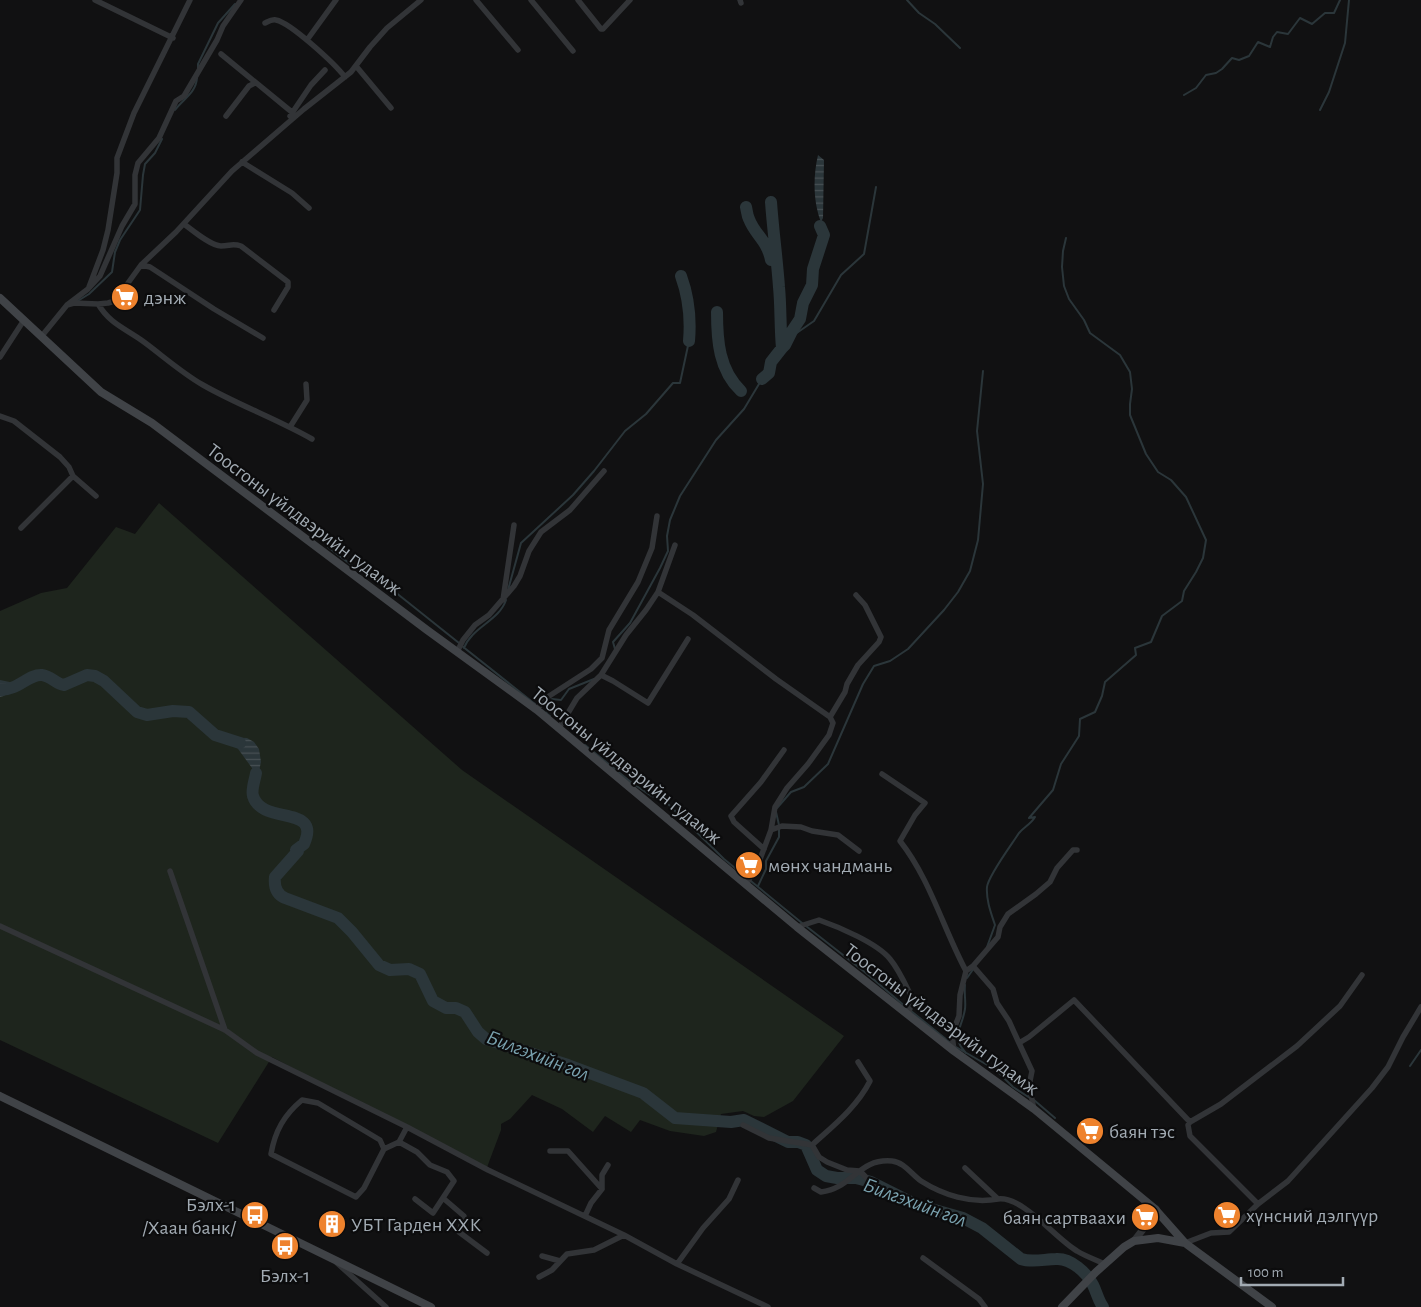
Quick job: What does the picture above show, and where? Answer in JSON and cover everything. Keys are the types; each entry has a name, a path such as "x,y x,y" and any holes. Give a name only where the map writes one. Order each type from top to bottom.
{"main road":[{"name":"Тоосгоны үйлдвэрийн гудамж","path":"0,298 101,392 152,423 537,710 797,927 954,1051 1034,1109 1156,1209 1184,1244"},
{"path":"0,1096 431,1307"},
{"path":"1062,1307 1096,1272 1124,1247 1134,1241 1158,1238 1184,1244 1272,1307"}],"street":[{"path":"95,0 173,38"},
{"path":"88,289 103,250 108,230 117,173 117,158 134,114 190,0"},
{"path":"41,337 67,305 88,289 100,276 122,226 135,204 135,175 138,163 159,138 176,101 184,96 217,40 223,26 241,0"},
{"path":"307,40 336,0"},
{"path":"67,305 74,303 98,304 115,301 141,265 184,224 232,171 304,109 345,77 387,28 421,0"},
{"path":"476,0 518,50"},
{"path":"530,0 573,51"},
{"path":"578,0 601,29 603,29 630,0"},
{"path":"265,23 272,20 282,22 307,40 345,77"},
{"path":"221,54 293,113"},
{"path":"356,66 391,108"},
{"path":"277,133 324,70"},
{"path":"226,116 250,86 255,83"},
{"path":"242,162 292,193 309,208"},
{"path":"184,224 220,246 233,244 241,246 288,282 288,287 274,310"},
{"path":"141,265 150,267 214,309 263,338"},
{"path":"98,304 112,323 143,341 200,384 290,427 312,440"},
{"path":"0,357 24,320"},
{"path":"290,427 307,400 306,384"},
{"path":"0,416 14,421 60,457 69,467 72,476 96,496"},
{"path":"457,652 463,640 475,625 489,615 503,600 520,576 529,551 541,532 570,510 604,471"},
{"path":"21,528 72,476"},
{"path":"537,710 543,700 591,669 602,658 608,630 638,582 652,548 657,516"},
{"path":"503,600 514,525"},
{"path":"559,728 577,698 601,675 626,635 658,592 675,545"},
{"path":"658,592 830,717 833,723 832,729 808,764 786,788 775,808 771,830 764,849 746,885"},
{"path":"830,717 858,665 879,642 882,636 865,605 856,595"},
{"path":"601,675 613,680 648,703 688,639"},
{"path":"764,849 734,822 731,816 774,766 784,750"},
{"path":"882,774 925,803 915,815 900,841 909,851 927,885 953,948 966,971"},
{"path":"771,830 782,826 801,827 812,831 838,835 859,851"},
{"path":"954,1051 952,1034 959,1016 960,995 966,971 973,966 998,937 1000,927 1008,914 1050,882 1057,868 1073,850 1077,850"},
{"path":"170,871 225,1030"},
{"path":"797,927 819,920 849,931 889,957 897,968 912,1000 908,1014"},
{"path":"0,926 225,1030 258,1053 407,1127 488,1170 768,1307"},
{"path":"973,966 993,988 997,1002 1009,1021 1032,1072 1029,1086 1034,1109"},
{"path":"1258,1204 1190,1136 1188,1126 1190,1122 1221,1104 1297,1046 1340,1006 1362,975"},
{"path":"1019,1044 1029,1038 1074,1000 1190,1122"},
{"path":"1184,1244 1211,1233 1229,1232 1258,1204 1288,1181 1372,1088 1388,1067 1421,1007"},
{"path":"812,1145 864,1093 870,1081 858,1062"},
{"path":"384,1149 380,1140 326,1107 318,1103 302,1100 290,1110 280,1126 271,1154 356,1197 364,1188 384,1149 399,1142 407,1127"},
{"path":"742,1124 769,1138 812,1145"},
{"path":"399,1142 417,1152 430,1165 448,1172 454,1181 433,1213 415,1200"},
{"path":"812,1145 819,1157 827,1162 858,1173 876,1188"},
{"path":"550,1151 568,1151 602,1188"},
{"path":"814,1188 821,1192 832,1191 866,1166 879,1161 895,1161 920,1180 959,1199 979,1201 1004,1199 1018,1205 1041,1221 1076,1251 1105,1264"},
{"path":"585,1216 591,1203 602,1188 602,1176 608,1165"},
{"path":"965,1168 998,1200"},
{"path":"677,1264 703,1228 729,1199 738,1180"},
{"path":"443,1198 464,1216 459,1232 487,1253"},
{"path":"1134,1241 1156,1209"},
{"path":"539,1277 552,1270 567,1254 594,1250 624,1235"},
{"path":"542,1256 560,1261"},
{"path":"923,1258 979,1300 985,1307"},
{"path":"332,1259 386,1307"}],"shaded area":[{"path":"818,155 824,160 823,218 821,222 816,206 815,189"},
{"path":"159,503 462,770 844,1036 793,1101 764,1117 754,1116 743,1111 721,1114 716,1132 704,1136 670,1131 640,1120 631,1132 605,1116 593,1132 562,1109 532,1095 510,1119 501,1124 501,1130 486,1170 272,1057 218,1143 0,1040 0,611 41,593 67,588 116,527 135,534"},
{"path":"37,674 37,676 0,697 0,680 19,684 30,676"},
{"path":"225,737 247,738 254,742 259,749 261,762 255,789 253,788 255,775 252,768 233,742 223,739"}],"waterway":[{"path":"907,0 919,13 935,24 960,48"},
{"path":"1184,95 1196,88 1206,75 1216,73 1222,69 1232,58 1239,60 1249,56 1258,42 1270,47 1273,37 1277,32 1288,34 1300,18 1312,24 1325,13 1334,13 1340,0"},
{"path":"1320,110 1329,92 1345,43 1349,0"},
{"path":"198,68 198,64 218,23 235,4"},
{"path":"175,110 192,92 197,78"},
{"path":"76,302 89,294 112,272 115,252 120,240 140,210 145,164 155,153 162,139"},
{"path":"788,339 814,321 841,275 864,254 876,187"},
{"path":"762,379 769,373 771,362 782,348 780,295 771,202"},
{"path":"746,207 752,225 767,247 771,260"},
{"path":"782,348 800,319 803,303 812,285 813,269 824,235 820,226"},
{"path":"987,947 995,925 987,892 991,875 1019,833 1035,817 1029,818 1053,790 1061,764 1079,736 1080,719 1095,712 1102,696 1105,682 1136,655 1135,648 1151,642 1162,616 1182,601 1184,591 1203,558 1206,540 1186,497 1171,480 1158,472 1146,454 1130,415 1132,389 1130,372 1120,355 1090,333 1084,320 1069,299 1064,286 1062,267 1066,238"},
{"path":"681,276 689,308 689,341"},
{"path":"717,312 719,344 724,364 728,374 741,391"},
{"path":"508,590 521,543 573,495 625,431 646,414 673,383 680,383 689,341"},
{"path":"777,808 791,792 804,787 828,764 863,684 874,666 890,661 908,649 944,610 958,592 970,571 978,540 983,484 977,431 983,371"},
{"path":"615,649 613,642 630,623 668,551 667,536 670,520 680,496 716,440 744,409 762,379"},
{"path":"328,547 358,570 385,584 459,643"},
{"path":"464,648 473,635 498,613 506,600"},
{"path":"462,646 535,704"},
{"name":"Билгэхийн гол","path":"0,690 13,688 37,675 51,678 64,685 87,675 95,676 104,681 137,712 147,715 173,711 189,712 215,735 240,743"},
{"path":"547,712 552,699 561,700 569,689 594,679"},
{"path":"542,710 550,716"},
{"path":"585,745 632,783 650,795 666,802 724,859 802,923"},
{"name":"Билгэхийн гол","path":"256,773 253,796 259,805 267,811 298,819 305,824 307,832 304,844 296,850 298,851 275,877 275,887 278,892 285,898 338,918 379,965 390,970 409,969 420,974 433,1001 446,1008 456,1008 465,1012 478,1032 486,1039 568,1065 643,1093 675,1118 731,1122 744,1120 788,1142 798,1142 806,1145 817,1170 826,1176 856,1178 871,1182 917,1205 963,1218 982,1228 1021,1259 1034,1261 1062,1259 1073,1264 1083,1271 1090,1280 1103,1307"},
{"path":"776,812 779,825"},
{"path":"758,886 766,869 766,861 779,837 779,829"},
{"path":"806,926 907,1008"},
{"path":"967,978 974,968"},
{"path":"965,985 965,1009 958,1037 961,1047 966,1053"},
{"path":"911,1011 952,1044"},
{"path":"956,1047 996,1070 1013,1087 1030,1098"},
{"path":"1410,1066 1421,1050"},
{"path":"1034,1100 1055,1118"}],"place":[{"name":"дэнж","path":"125,297"},
{"name":"мөнх чандмань","path":"749,865"},
{"name":"баян тэс","path":"1090,1131"},
{"name":"Бэлх-1 /Хаан банк/","path":"255,1215"},
{"name":"хүнсний дэлгүүр","path":"1227,1215"},
{"name":"баян сартваахи","path":"1145,1217"},
{"name":"УБТ Гарден ХХК","path":"332,1224"},
{"name":"Бэлх-1","path":"285,1246"}]}
